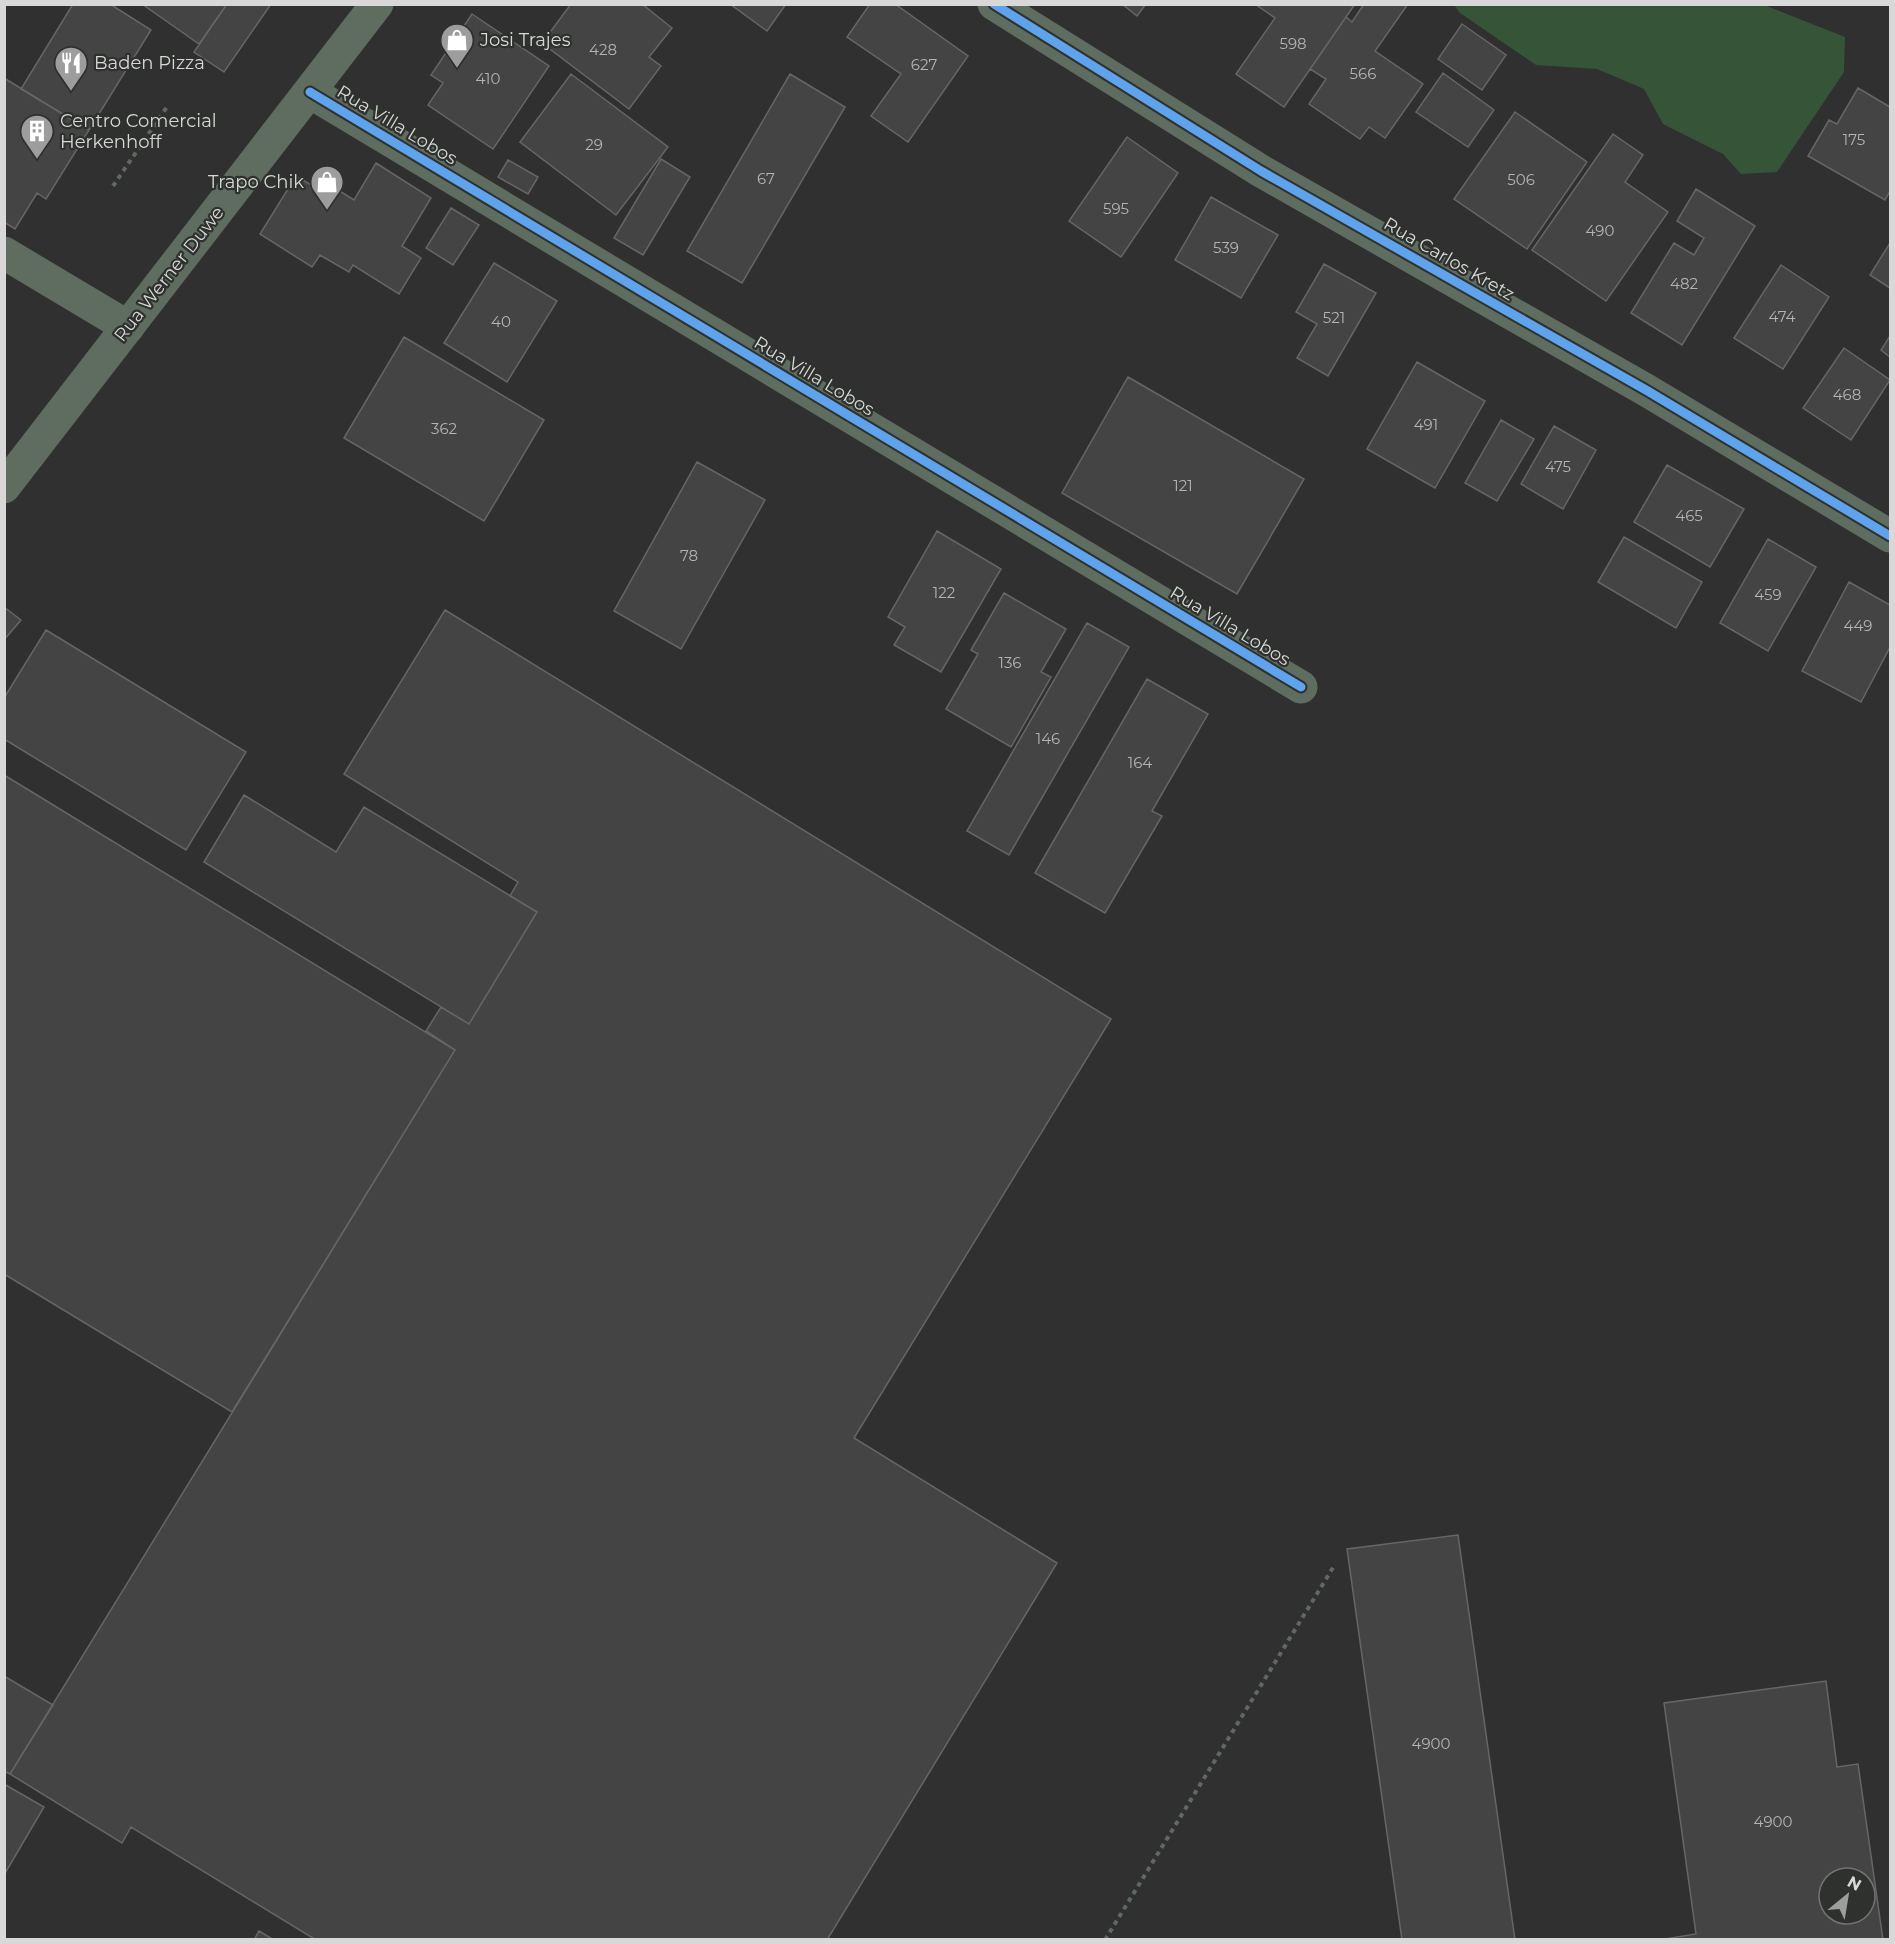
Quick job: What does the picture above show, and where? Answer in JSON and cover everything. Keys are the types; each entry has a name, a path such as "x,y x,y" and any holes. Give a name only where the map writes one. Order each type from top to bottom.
{"street":[{"name":"Rua Werner Duwe","path":"4,487 377,4"},
{"name":"Rua Carlos Kretz","path":"994,4 1261,171 1636,384 1890,536"},
{"name":"Rua Villa Lobos","path":"310,92 1301,687"},
{"path":"4,253 129,327"}],"path":[{"path":"113,186 167,107"},
{"path":"1105,1940 1334,1566"}],"green space":[{"path":"1454,5 1764,5 1845,37 1844,72 1777,172 1741,174 1723,154 1663,124 1644,89 1597,69 1536,65 1460,13"}],"building":[{"path":"73,4 110,4 151,30 89,130 21,89"},
{"path":"142,4 227,4 199,44"},
{"path":"227,4 271,4 224,72 194,52"},
{"path":"571,4 642,4 672,28 649,57 661,66 629,109 542,43"},
{"path":"730,4 786,4 767,31"},
{"path":"870,4 895,4 968,56 908,142 871,116 901,74 847,37"},
{"path":"1122,4 1146,4 1137,16"},
{"path":"1255,4 1355,4 1284,107 1236,74 1275,18"},
{"path":"1364,4 1408,4 1375,51 1423,84 1385,138 1369,127 1360,139 1309,104 1326,79 1310,69 1346,17 1352,22"},
{"path":"472,14 549,66 493,149 428,105 443,83 431,75"},
{"path":"1462,24 1506,55 1482,90 1438,59"},
{"path":"1443,73 1494,110 1468,147 1416,112"},
{"path":"571,74 668,147 616,215 520,142"},
{"path":"790,74 845,107 742,283 687,251"},
{"name":"Centro Comercial Herkenhoff","path":"4,78 89,130 46,199 37,193 15,229 4,222"},
{"path":"1858,88 1890,107 1890,191 1885,200 1808,156 1829,120 1837,124"},
{"path":"1515,112 1587,162 1527,249 1454,199"},
{"path":"1613,134 1643,155 1625,182 1668,212 1606,301 1532,250"},
{"path":"1127,137 1178,173 1121,257 1069,221"},
{"path":"661,159 690,177 643,255 614,238"},
{"path":"508,160 538,177 528,194 498,177"},
{"path":"376,163 431,198 402,246 421,258 399,294 353,265 349,272 320,255 312,267 260,234 296,176 313,186 319,178 354,200"},
{"path":"1696,189 1755,226 1682,345 1631,313 1674,243 1694,255 1704,238 1677,221"},
{"path":"1211,197 1278,235 1241,298 1175,260"},
{"path":"451,208 479,225 453,265 426,248"},
{"path":"1890,243 1890,288 1870,275"},
{"path":"494,263 557,301 507,382 444,343"},
{"path":"1324,264 1376,293 1328,376 1297,358 1317,324 1296,312"},
{"path":"1781,265 1829,297 1783,369 1734,338"},
{"path":"1890,336 1890,357 1881,350"},
{"path":"404,337 544,420 484,521 344,438"},
{"path":"1844,348 1890,380 1851,440 1803,408"},
{"path":"1417,362 1485,401 1435,488 1367,449"},
{"path":"1128,377 1304,479 1237,594 1062,493"},
{"path":"1501,420 1534,439 1497,501 1465,483"},
{"path":"1554,426 1596,450 1563,509 1521,484"},
{"path":"697,462 765,500 681,649 614,611"},
{"path":"1667,465 1744,509 1710,567 1634,522"},
{"path":"937,531 1001,569 941,672 894,645 905,627 888,617"},
{"path":"1624,537 1702,582 1676,628 1598,582"},
{"path":"1768,539 1816,567 1768,651 1720,623"},
{"path":"1849,582 1890,605 1890,647 1861,702 1802,671"},
{"path":"1004,593 1066,629 1041,672 1051,677 1011,747 946,709 978,654 971,650"},
{"path":"4,607 21,620 4,640"},
{"path":"445,610 1111,1019 854,1438 1057,1563 827,1940 316,1940 131,1827 122,1843 10,1774 455,1050 426,1031 441,1007 469,1024 537,912 510,896 518,882 344,774"},
{"path":"1087,623 1129,647 1009,855 967,831"},
{"path":"46,630 246,752 186,850 4,739 4,698"},
{"path":"1147,679 1208,714 1152,811 1162,816 1105,913 1035,873"},
{"path":"4,775 455,1050 232,1412 4,1274"},
{"path":"244,795 336,852 364,807 537,912 469,1024 204,862"},
{"path":"1458,1535 1515,1940 1402,1940 1347,1549"},
{"path":"4,1676 53,1705 10,1774 4,1771"},
{"path":"1826,1681 1837,1767 1858,1764 1872,1866 1817,1866 1817,1926 1877,1926 1877,1898 1883,1940 1659,1940 1696,1934 1664,1703"},
{"path":"4,1784 44,1807 4,1875"},
{"path":"259,1931 274,1940 254,1940"}],"cycle path":[{"path":"994,4 1261,171 1646,390 1890,536"},
{"path":"310,92 1301,687"}],"place":[{"name":"Josi Trajes","path":"457,69"},
{"name":"Baden Pizza","path":"71,92"},
{"name":"Centro Comercial Herkenhoff","path":"37,160"},
{"name":"Trapo Chik","path":"327,211"}]}
